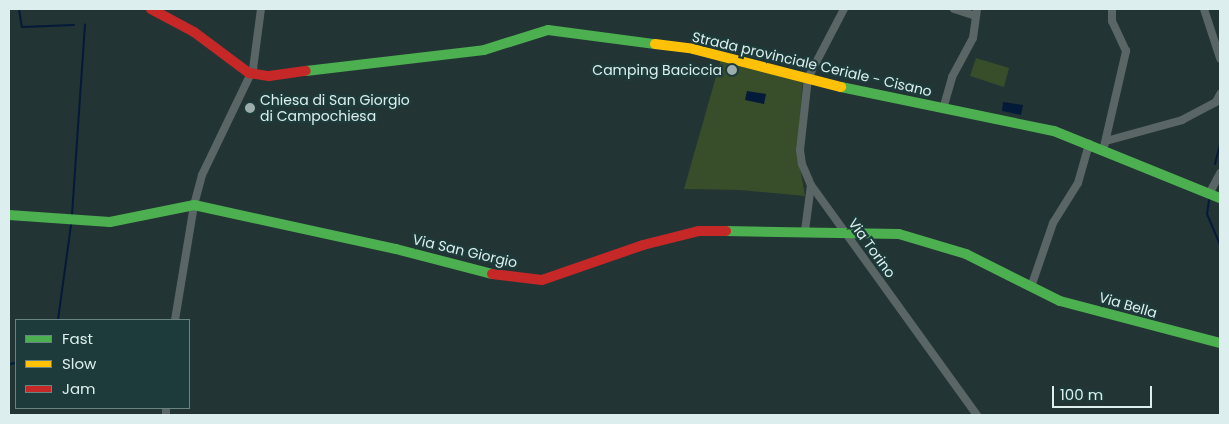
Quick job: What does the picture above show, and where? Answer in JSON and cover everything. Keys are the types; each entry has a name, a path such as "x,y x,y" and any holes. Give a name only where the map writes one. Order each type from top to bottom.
{"street":[{"path":"151,9 194,32 249,73"},
{"path":"175,319 194,205 202,176 249,73 253,69 261,9"},
{"path":"808,78 844,9"},
{"path":"943,108 954,73 968,53 976,13 954,9"},
{"path":"1105,146 1126,51 1112,21 1112,9"},
{"path":"1204,9 1220,58"},
{"name":"Strada provinciale Ceriale - Cisano","path":"249,73 269,76 301,73 484,50 548,30 693,49 883,98 943,108 1054,131 1089,144 1105,146 1220,198"},
{"name":"Via Torino","path":"808,78 800,150 811,185 977,415"},
{"path":"1105,146 1182,120 1216,102 1220,94"},
{"path":"1031,286 1053,223 1078,183 1089,144"},
{"path":"1209,194 1220,173"},
{"path":"804,231 811,185"},
{"path":"9,215 110,222 194,205"},
{"name":"Via San Giorgio","path":"194,205 396,249 503,277 542,280 643,245 699,231 804,231 847,235"},
{"name":"Via Bella","path":"847,235 879,232 922,239 966,254 1060,300 1220,343"}],"green space":[{"path":"976,58 1009,68 1004,87 970,76"},
{"name":"Camping Baciccia","path":"721,59 803,80 797,150 805,196 740,190 684,189"}],"water":[{"path":"747,91 766,94 764,104 745,100"},
{"path":"1003,102 1023,105 1021,115 1002,111"}],"waterway":[{"path":"19,9 22,27 74,25"},
{"path":"72,215 85,24"},
{"path":"1215,164 1220,144"},
{"path":"1209,200 1207,214 1220,245"},
{"path":"58,319 71,225"},
{"path":"9,364 15,363"}],"traffic: fast":[{"path":"306,71 484,50 548,30 655,44"},
{"path":"841,87 1054,131 1220,198"},
{"path":"9,215 110,222 194,205 396,249 492,274"},
{"path":"726,231 899,234 966,254 1060,301 1220,343"}],"traffic: slow":[{"path":"655,44 693,49 841,87"}],"traffic: jam":[{"path":"151,9 194,32 249,73 269,76 306,71"},
{"path":"492,274 542,280 643,245 699,231 726,231"}],"place":[{"name":"Camping Baciccia","path":"732,70"},
{"name":"Chiesa di San Giorgio di Campochiesa","path":"250,108"}]}
